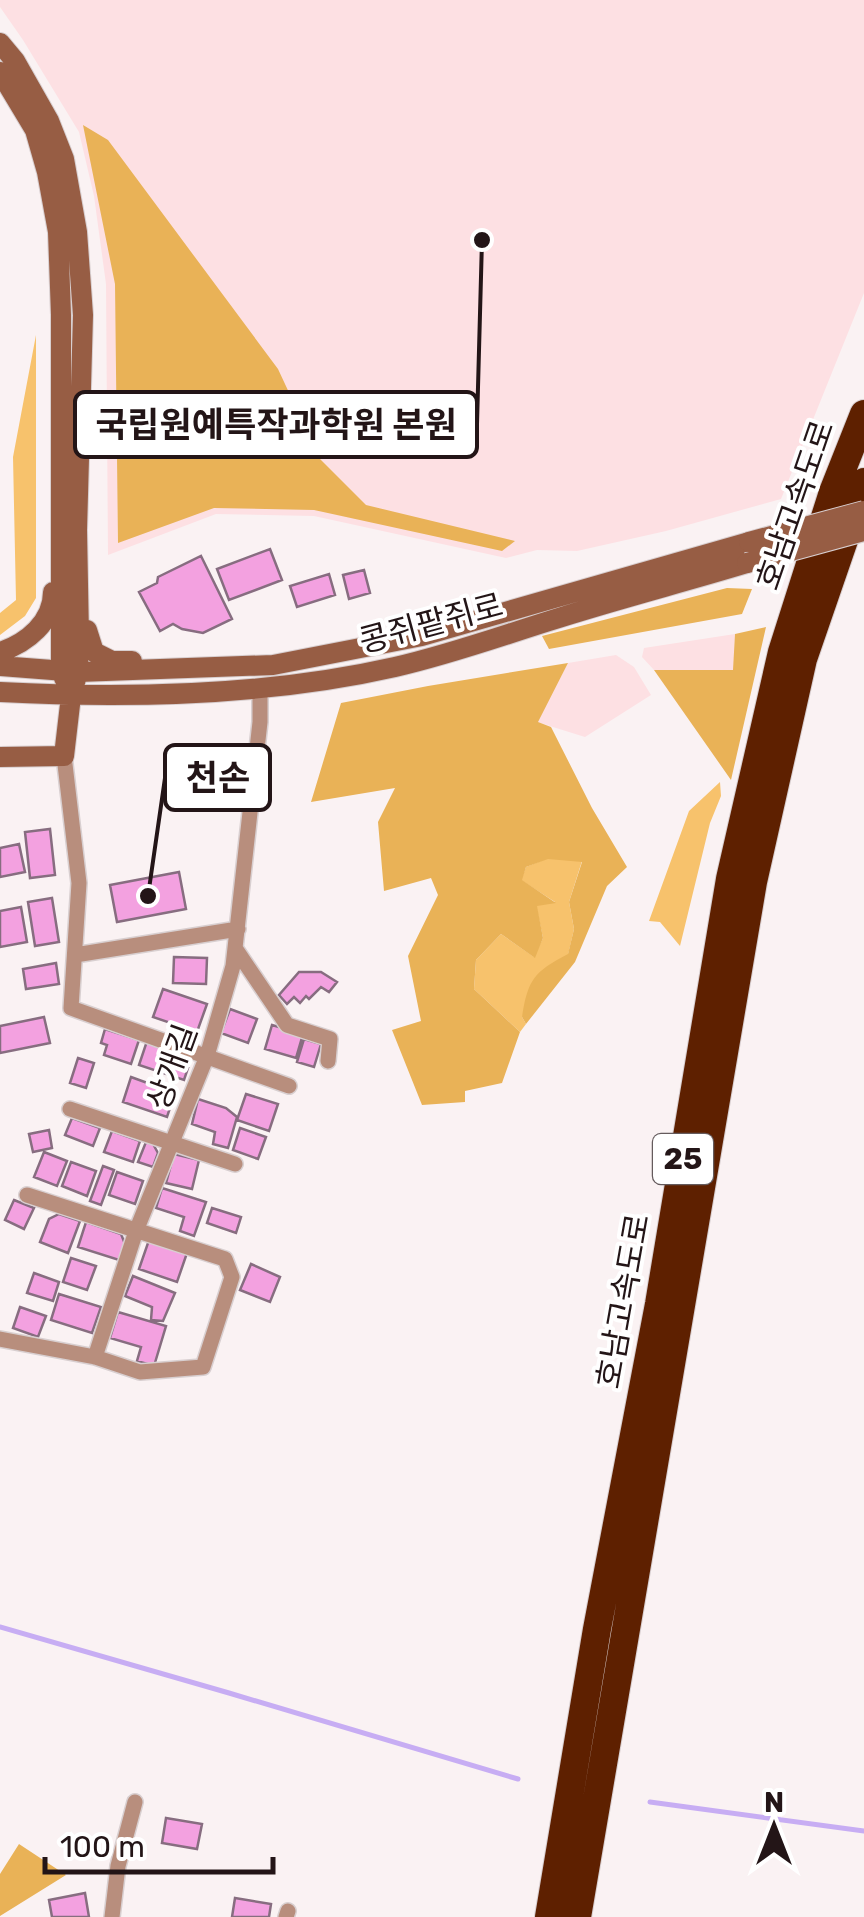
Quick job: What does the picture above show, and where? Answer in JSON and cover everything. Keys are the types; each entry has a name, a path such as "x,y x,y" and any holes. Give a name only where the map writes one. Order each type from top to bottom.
{"highway":[{"name":"호남고속도로","path":"549,1917 597,1630 659,1304 730,879 782,652 833,492 864,414"},
{"name":"호남고속도로","path":"576,1917 753,882 803,659 864,482"}],"main road":[{"path":"0,42 49,121 64,159 77,232 83,315 72,352 60,493 62,592 71,696 64,756 0,756"},
{"path":"0,72 35,130 47,172 72,352 78,626 69,671"},
{"name":"콩쥐팥쥐로","path":"0,692 162,695 260,688 380,670 452,652 550,620 864,510"},
{"name":"콩쥐팥쥐로","path":"0,666 69,671 272,665 422,636 748,552 864,531"},
{"path":"0,652 14,648 41,627 53,602 53,592 62,592"},
{"path":"78,626 87,630 94,652 112,660 226,655 239,667"}],"street":[{"name":"상개길","path":"95,1357 136,1231 207,1056 233,966 260,722 260,688"},
{"path":"64,756 79,883 71,1008 289,1086"},
{"path":"75,955 238,929"},
{"path":"235,948 287,1025 330,1039 328,1061"},
{"path":"70,1109 235,1164"},
{"path":"0,1340 95,1357 140,1372 203,1367 232,1277 225,1259 27,1195"},
{"path":"112,1917 118,1866 135,1802"}],"shaded area":[{"path":"0,0 864,0 864,293 781,499 577,551 537,550 506,558 314,516 216,514 108,555 106,284 94,196 79,132 0,7"},
{"path":"83,125 108,140 278,369 320,459 366,505 515,541 502,551 314,510 214,508 118,543 115,284"},
{"path":"36,335 36,598 25,616 0,635 0,613 16,600 13,457"},
{"path":"727,588 752,589 742,614 549,649 542,636"},
{"path":"766,627 731,780 654,670 733,670 735,634"},
{"path":"735,634 734,670 654,670 642,657 644,648"},
{"path":"616,655 634,667 651,695 585,737 537,722 568,663"},
{"path":"568,663 538,722 551,727 627,867 607,886 575,962 526,1024 522,1017 534,978 568,954 574,929 569,902 582,862 548,859 526,867 522,880 556,903 537,906 543,938 535,958 501,934 476,960 474,989 520,1032 502,1083 465,1091 465,1102 422,1105 392,1030 421,1021 408,956 438,895 431,878 384,891 378,822 395,788 311,802 341,703"},
{"path":"720,782 721,796 710,823 680,946 660,922 649,921 689,811"},
{"path":"548,858 582,861 569,902 574,929 568,955 522,1017 526,1024 520,1032 474,989 476,960 501,934 534,957 543,938 536,905 555,902 521,880 526,867"},
{"path":"19,1844 66,1875 0,1916 0,1874"}],"building":[{"path":"270,549 282,580 229,600 217,569"},
{"path":"201,556 232,619 203,633 173,624 160,631 139,592 157,583 158,577"},
{"path":"364,570 370,593 349,599 343,575"},
{"path":"329,574 335,595 297,607 290,586"},
{"path":"50,829 55,875 30,878 25,832"},
{"path":"19,844 25,872 0,877 0,848"},
{"path":"179,872 186,909 117,922 110,885"},
{"path":"52,898 59,942 35,946 28,902"},
{"path":"21,907 27,942 0,947 0,911"},
{"path":"174,957 207,958 206,984 173,983"},
{"path":"56,963 59,984 26,989 23,969"},
{"path":"299,972 321,972 337,982 329,992 321,987 309,999 306,996 300,1003 294,997 287,1004 279,995"},
{"path":"163,989 207,1004 197,1032 153,1017"},
{"path":"230,1009 257,1019 248,1043 221,1033"},
{"path":"44,1017 50,1043 0,1053 0,1026"},
{"path":"272,1025 303,1034 296,1058 265,1049"},
{"path":"105,1029 139,1040 131,1064 104,1055 107,1045 101,1043"},
{"path":"304,1039 321,1044 314,1067 297,1062"},
{"path":"147,1041 187,1054 189,1065 184,1080 139,1065"},
{"path":"78,1058 94,1063 86,1088 70,1083"},
{"path":"131,1077 175,1093 167,1117 123,1102"},
{"path":"246,1094 278,1104 269,1131 237,1120"},
{"path":"198,1099 226,1108 237,1117 228,1148 213,1144 215,1132 192,1124"},
{"path":"72,1118 100,1128 93,1146 65,1135"},
{"path":"240,1128 266,1137 258,1159 233,1150"},
{"path":"49,1130 52,1148 33,1152 29,1134"},
{"path":"112,1131 140,1141 133,1162 104,1152"},
{"path":"146,1142 153,1144 158,1153 153,1167 138,1162"},
{"path":"44,1152 67,1161 57,1186 34,1177"},
{"path":"174,1154 199,1160 192,1189 166,1183"},
{"path":"71,1162 96,1171 87,1196 62,1186"},
{"path":"103,1166 114,1170 101,1205 90,1201"},
{"path":"117,1172 143,1181 135,1204 109,1195"},
{"path":"162,1188 206,1202 194,1236 180,1231 184,1217 156,1208"},
{"path":"14,1200 34,1208 24,1229 5,1220"},
{"path":"212,1208 241,1217 236,1233 207,1223"},
{"path":"59,1214 80,1221 68,1253 40,1242 49,1219"},
{"path":"86,1222 121,1234 125,1244 119,1260 78,1247"},
{"path":"149,1240 187,1253 177,1282 139,1269"},
{"path":"71,1258 96,1266 87,1290 63,1282"},
{"path":"251,1264 280,1277 270,1302 240,1290"},
{"path":"34,1273 59,1282 53,1301 27,1293"},
{"path":"133,1276 175,1293 163,1321 151,1320 152,1307 125,1296"},
{"path":"59,1294 101,1307 92,1333 51,1320"},
{"path":"20,1307 46,1316 38,1337 13,1328"},
{"path":"118,1312 166,1326 154,1366 137,1361 141,1347 110,1338"},
{"path":"166,1818 202,1824 197,1849 162,1843"},
{"path":"85,1893 89,1917 52,1917 49,1900"},
{"path":"235,1898 271,1904 269,1917 232,1917"}],"waterway":[{"path":"0,1627 518,1779"},
{"path":"650,1802 864,1831"}],"place":[{"name":"국립원예특작과학원 본원","path":"482,240"},
{"name":"천손","path":"148,896"}]}
